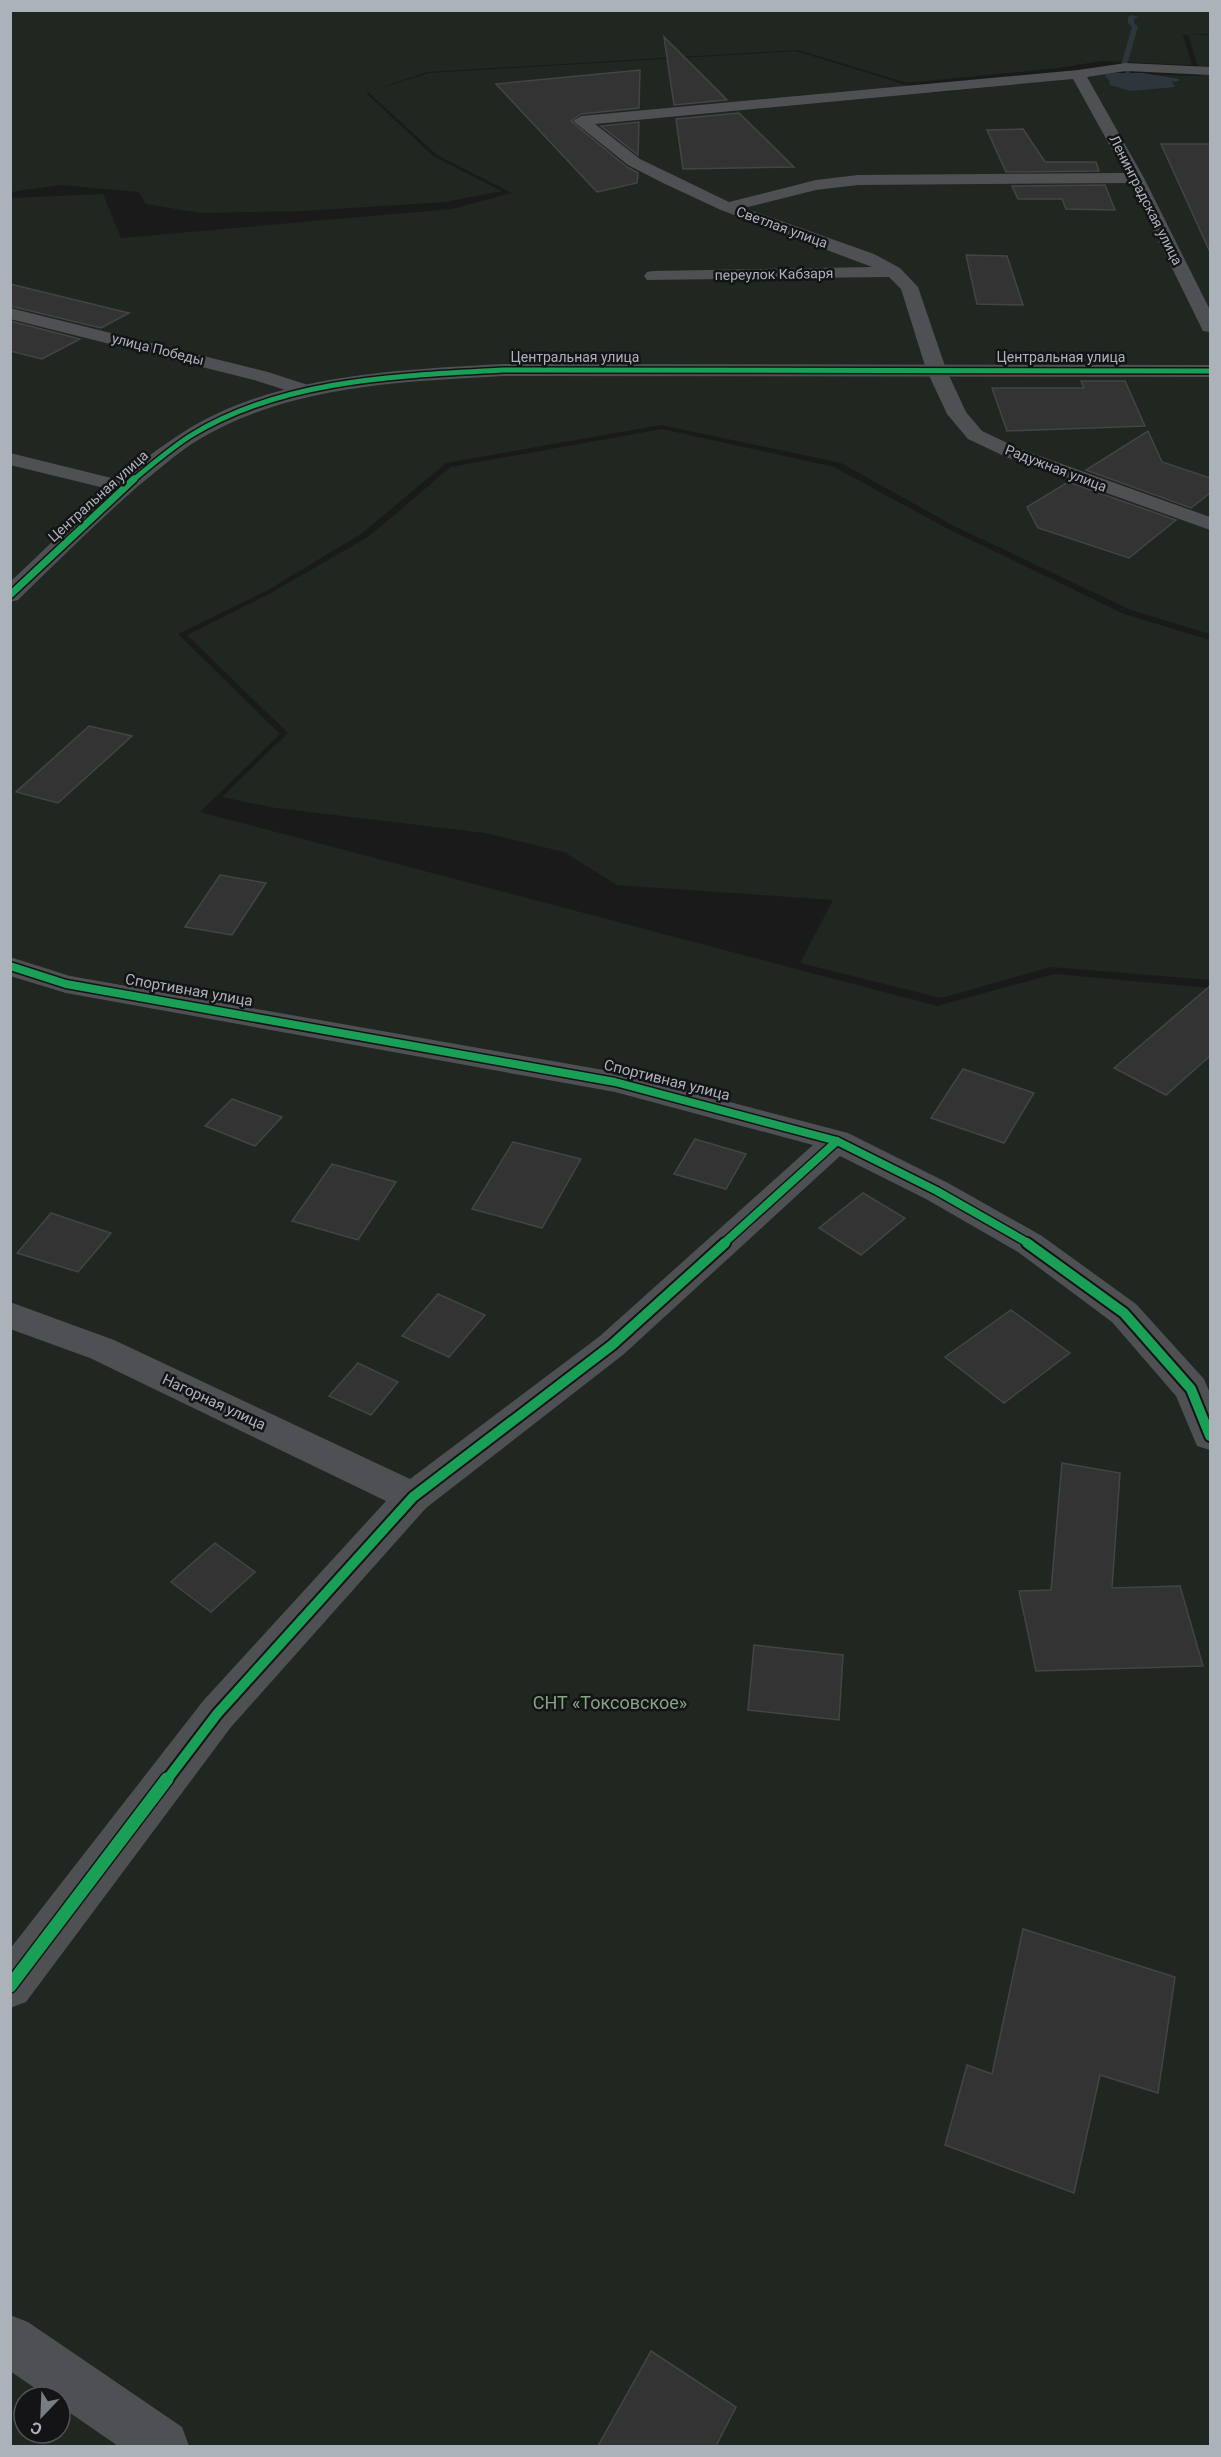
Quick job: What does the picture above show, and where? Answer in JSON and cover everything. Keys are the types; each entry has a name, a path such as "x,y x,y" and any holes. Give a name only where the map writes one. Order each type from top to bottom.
{"street":[{"path":"1078,74 1126,67 1210,72"},
{"name":"Светлая улица","path":"936,369 909,287 894,272 868,258 727,207 634,162 581,121 1078,74"},
{"name":"Ленинградская улица","path":"1078,74 1136,178 1210,327"},
{"path":"727,207 816,185 858,180 1136,178"},
{"name":"переулок Кабзаря","path":"653,276 894,272"},
{"name":"улица Победы","path":"10,313 250,373 304,390"},
{"name":"Радужная улица","path":"936,369 957,414 975,435 1013,453 1210,524"},
{"name":"Центральная улица","path":"10,595 125,487 189,437 246,408 304,390 420,375 503,370 1210,371"},
{"path":"10,459 125,487"},
{"name":"Спортивная улица","path":"10,966 66,984 615,1082 837,1142 937,1191 1030,1244 1124,1313 1191,1389 1210,1436"},
{"path":"10,1986 217,1714 413,1497 612,1345 837,1142"},
{"name":"Нагорная улица","path":"10,1315 102,1349 413,1497"},
{"path":"10,2340 163,2446"}],"green space":[{"path":"11,11 1210,11 1210,34 1183,35 1192,65 1102,61 1058,68 907,83 798,50 427,72 366,93 433,156 502,191 445,202 304,211 200,213 146,204 139,192 60,185 11,192"},
{"name":"СНТ «Токсовское»","path":"1188,35 1210,35 1210,634 1131,610 954,526 841,463 661,425 446,463 361,534 266,591 178,634 280,734 200,812 937,1006 1054,974 1210,988 1210,2446 11,2446 10,198 103,194 121,238 452,209 512,193 437,155 368,92 429,73 796,51 933,93 1106,74 1201,76"},
{"path":"662,429 834,467 948,529 1124,614 1210,640 1210,980 1051,967 941,998 800,963 833,900 617,885 564,852 485,833 276,808 222,797 288,733 187,635 269,594 368,537 451,467"}],"shaded area":[{"path":"1143,73 1179,79 1179,81 1172,82 1175,87 1130,91 1110,85 1109,80 1105,77 1106,74"}],"building":[{"path":"664,37 727,100 674,105"},
{"path":"640,70 639,108 581,114 571,121 627,167 638,173 637,183 597,192 496,84"},
{"path":"739,113 794,167 683,169 676,119"},
{"path":"639,122 638,155 601,126"},
{"path":"1023,129 1045,162 1096,162 1099,171 1006,172 987,130"},
{"path":"1161,144 1210,144 1210,252"},
{"path":"1105,185 1115,210 1066,209 1062,199 1018,199 1012,186"},
{"path":"966,255 1007,256 1023,305 977,304"},
{"path":"10,284 129,313 101,328 10,306"},
{"path":"10,321 80,339 42,359 10,351"},
{"path":"1081,381 1125,381 1145,426 1007,431 992,388 1084,388"},
{"path":"1148,431 1162,462 1210,478 1210,493 1191,508 1086,470"},
{"path":"1068,482 1176,520 1129,558 1038,528 1027,507"},
{"path":"89,726 132,736 58,803 16,792"},
{"path":"220,875 266,883 232,935 185,927"},
{"path":"1210,986 1210,1056 1166,1095 1114,1068"},
{"path":"963,1069 1034,1093 1004,1143 931,1118"},
{"path":"232,1099 282,1117 255,1146 205,1126"},
{"path":"695,1139 746,1154 726,1189 674,1174"},
{"path":"513,1142 581,1159 542,1228 472,1209"},
{"path":"332,1164 396,1182 358,1240 292,1221"},
{"path":"863,1193 905,1218 861,1255 819,1228"},
{"path":"51,1213 111,1233 78,1272 17,1253"},
{"path":"438,1294 485,1315 449,1357 402,1336"},
{"path":"1011,1310 1070,1353 1004,1403 945,1357"},
{"path":"358,1363 398,1382 371,1415 329,1396"},
{"path":"1062,1463 1120,1473 1112,1588 1180,1586 1203,1666 1036,1671 1019,1591 1051,1590"},
{"path":"215,1543 255,1572 211,1612 171,1582"},
{"path":"754,1645 843,1655 839,1720 748,1710"},
{"path":"1023,1929 1175,1977 1158,2093 1100,2075 1074,2193 945,2145 967,2065 992,2074"},
{"path":"651,2351 736,2407 716,2446 598,2446"}],"waterway":[{"path":"1127,73 1124,65 1135,27 1131,23 1131,17 1136,17"}],"cycle path":[{"path":"10,595 118,493 187,438 249,408 319,388 392,378 503,370 1210,371"},
{"path":"10,966 66,984 615,1082 837,1141 937,1191 1030,1244 1124,1313 1191,1389 1210,1436"},
{"path":"10,1986 217,1714 413,1497 612,1345 837,1141"}]}
